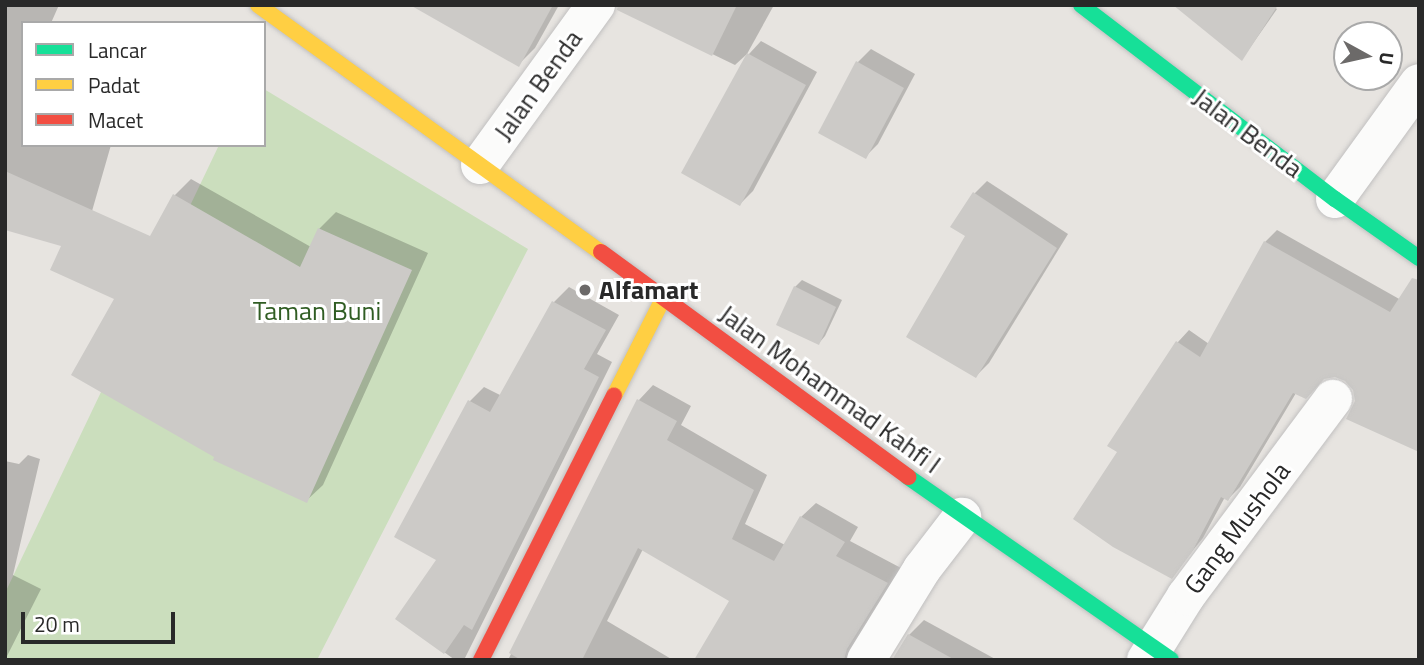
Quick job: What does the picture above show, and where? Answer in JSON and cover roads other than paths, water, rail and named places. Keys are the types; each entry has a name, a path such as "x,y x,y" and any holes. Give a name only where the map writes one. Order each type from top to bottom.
{"main road":[{"name":"Jalan Mohammad Kahfi I","path":"258,5 1157,656"},
{"name":"Jalan Benda","path":"1081,5 1335,200 1419,258"},
{"path":"481,660 664,297"}],"street":[{"name":"Jalan Benda","path":"480,165 596,5"},
{"path":"1335,200 1419,83"},
{"name":"Gang Mushola","path":"1157,656 1186,596 1333,400"},
{"path":"866,660 922,569 962,517"}],"place":[{"name":"Alfamart","path":"585,290"}],"park label":[{"name":"Taman Buni","path":"317,311"}]}
